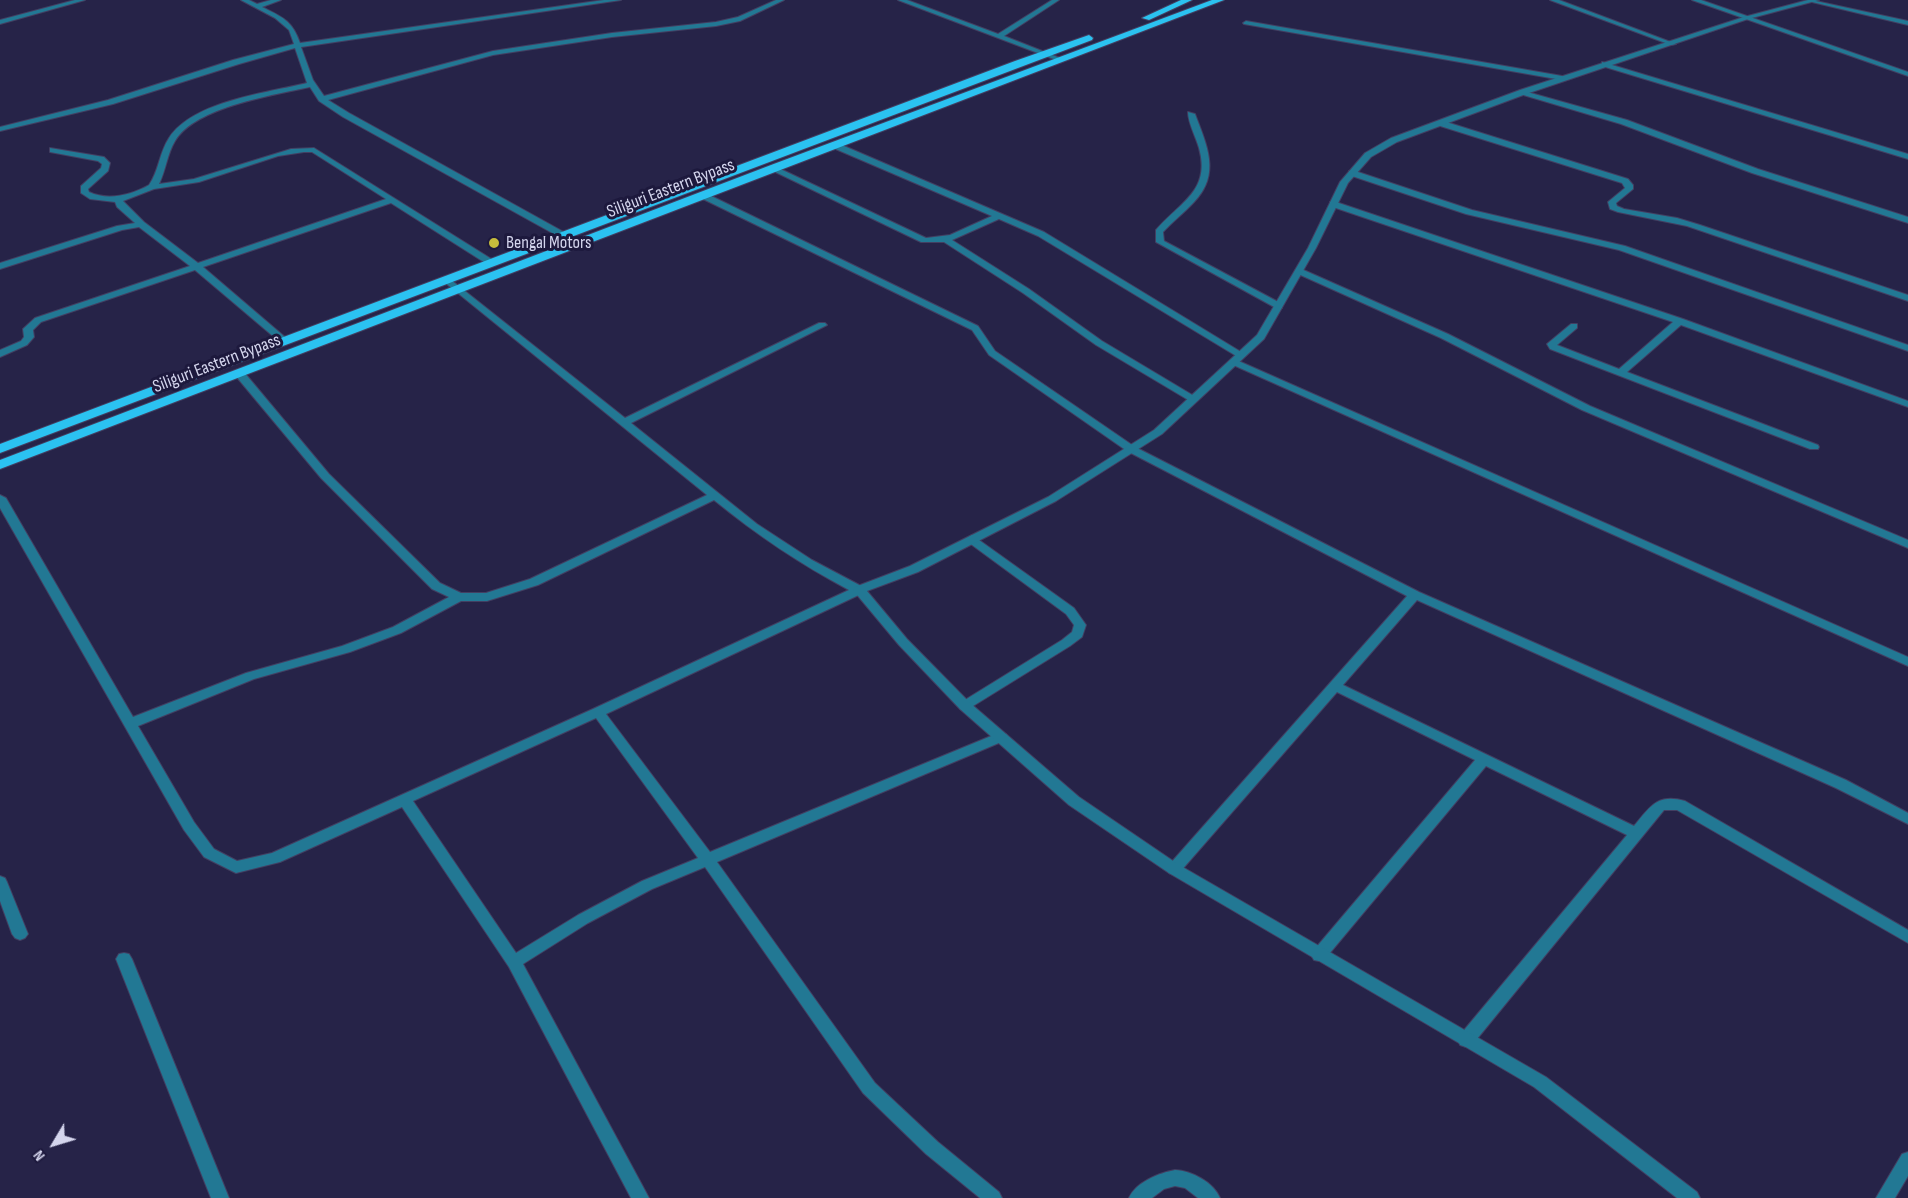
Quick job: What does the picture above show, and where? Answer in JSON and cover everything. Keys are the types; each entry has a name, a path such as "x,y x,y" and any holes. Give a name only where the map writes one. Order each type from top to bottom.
{"main road":[{"name":"Siliguri Eastern Bypass","path":"0,449 490,262 1146,18 1188,0"},
{"name":"Siliguri Eastern Bypass","path":"0,465 771,168 1217,1"}],"street":[{"path":"0,22 82,0"},
{"path":"244,0 277,17 291,29 311,82"},
{"path":"257,6 279,0"},
{"path":"0,129 110,102 298,45 612,0"},
{"path":"322,99 493,53 612,35 716,24 740,18 781,0"},
{"path":"901,0 1061,60"},
{"path":"1039,0 1053,2"},
{"path":"1553,0 1673,44"},
{"path":"1695,0 1908,74"},
{"path":"0,498 189,826 209,853 236,867 275,858 598,712 859,590 914,569 1052,499 1158,432 1261,337 1299,271 1344,182 1368,155 1394,140 1562,78 1673,44 1746,18 1815,0 1908,23"},
{"path":"1000,36 1053,2"},
{"path":"1246,23 1562,78"},
{"path":"304,63 311,82 322,99 357,121 577,243"},
{"path":"1605,64 1908,157"},
{"path":"151,187 158,181 162,157 173,136 187,124 208,112 311,82"},
{"path":"1522,92 1624,122 1755,171 1908,220"},
{"path":"1191,114 1205,154 1206,179 1192,200 1159,232 1160,242 1180,255 1279,306"},
{"path":"1440,123 1626,181 1629,189 1612,202 1613,207 1623,212 1652,219 1677,221 1704,229 1908,298"},
{"path":"834,145 1041,234 1238,358 1908,662"},
{"path":"53,150 101,159 106,164 105,169 84,188 85,193 118,200 151,187 190,183 288,152 309,148 490,262"},
{"path":"771,168 924,240 934,242 946,240 1000,215"},
{"path":"1352,173 1469,212 1622,248 1908,348"},
{"path":"702,195 975,328 992,353 1131,449 1415,595 1841,784 1908,819"},
{"path":"118,200 120,205 141,224 196,266 283,340"},
{"path":"0,354 24,343 29,337 28,329 38,320 392,200"},
{"path":"1333,204 1680,321 1908,404"},
{"path":"0,266 120,228 141,224"},
{"path":"946,240 1026,291 1099,343 1194,399"},
{"path":"1299,271 1434,329 1539,381 1586,408 1908,544"},
{"path":"446,279 753,526 808,563 859,590 903,642 965,706 1074,801 1174,869 1540,1082 1691,1198"},
{"path":"1620,373 1680,321"},
{"path":"624,422 822,325"},
{"path":"1574,326 1552,344 1553,347 1814,447"},
{"path":"238,373 325,476 436,586 459,597 487,597 534,582 714,496"},
{"path":"965,706 1066,643 1078,634 1080,625 1070,611 972,539"},
{"path":"1174,869 1337,687 1415,595"},
{"path":"129,724 250,676 346,649 397,630 459,597"},
{"path":"1337,687 1637,834"},
{"path":"598,712 707,859 869,1088 932,1148 993,1198"},
{"path":"514,962 583,919 647,885 1001,737"},
{"path":"1319,955 1484,759"},
{"path":"405,800 514,962 640,1198"},
{"path":"1466,1040 1659,806 1668,803 1680,806 1908,937"},
{"path":"0,882 20,934"},
{"path":"124,959 220,1198"},
{"path":"1885,1198 1908,1160"},
{"path":"1138,1198 1164,1179 1181,1176 1198,1185 1211,1198"}],"place":[{"name":"Bengal Motors","path":"494,243"}]}
